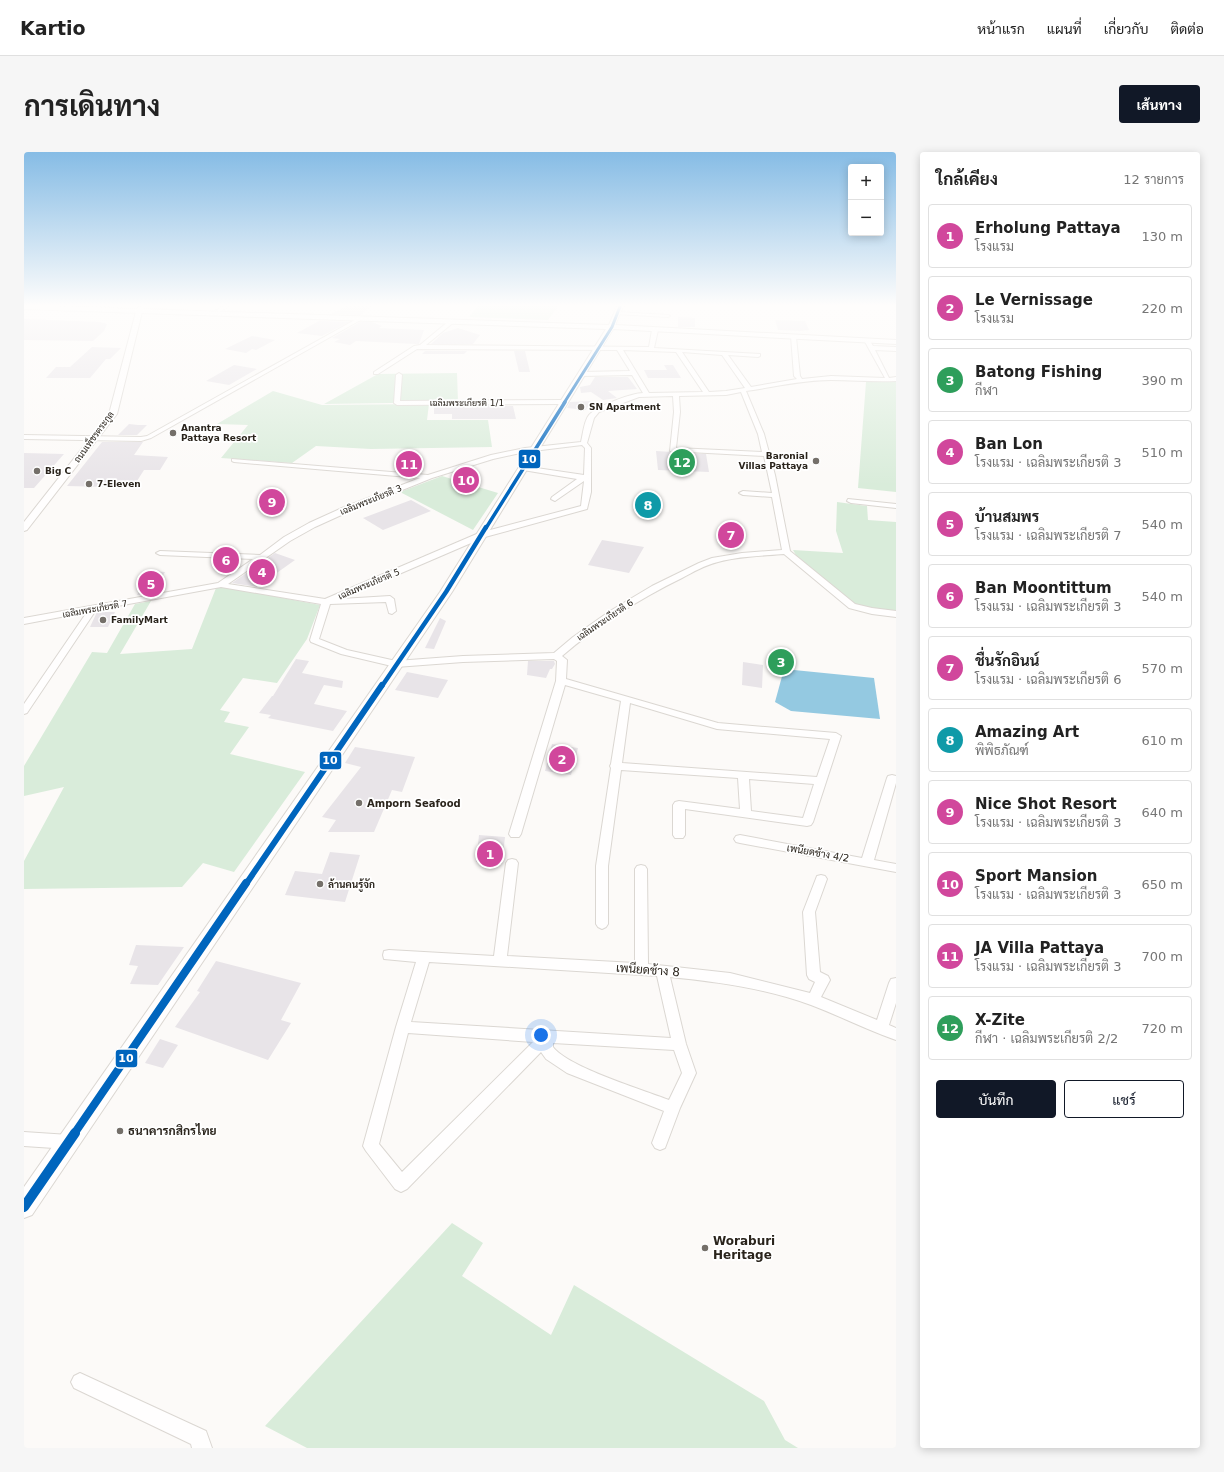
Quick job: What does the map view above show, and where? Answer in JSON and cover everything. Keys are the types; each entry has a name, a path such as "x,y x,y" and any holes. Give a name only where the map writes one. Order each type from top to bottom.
{"main road":[{"path":"24,1207 446,592 588,364"}],"street":[{"name":"ถนนเพ็ชรตระกูล","path":"24,528 95,438 115,408 125,364"},
{"path":"24,437 141,439 149,437 279,364"},
{"path":"376,373 390,364"},
{"path":"628,364 647,394"},
{"path":"687,364 708,394"},
{"path":"731,364 746,390 761,434 772,475 786,552 852,606 872,611 896,614"},
{"path":"796,364 797,376 801,381"},
{"path":"880,364 887,377"},
{"path":"582,374 633,373"},
{"name":"เฉลิมพระเกียรติ 1/1","path":"399,375 397,404 565,402"},
{"path":"586,477 588,448 584,443 591,417 597,411 638,395 708,394 831,378 870,380 896,378"},
{"path":"676,394 677,412 672,450 766,454"},
{"name":"เฉลิมพระเกียรติ 3","path":"221,585 312,525 345,510 430,477 491,456 584,443"},
{"path":"234,460 430,477"},
{"path":"523,468 586,477"},
{"path":"555,499 586,477"},
{"name":"เฉลิมพระเกียรติ 5","path":"326,602 482,535 584,507 587,492 586,477"},
{"path":"743,493 775,495"},
{"path":"851,501 896,506"},
{"name":"เฉลิมพระเกียรติ 6","path":"556,656 576,639 613,613 656,588 702,565 715,560 742,555 786,552"},
{"path":"160,553 262,557"},
{"name":"เฉลิมพระเกียรติ 7","path":"24,621 221,585 326,602"},
{"name":"เฉลิมพระเกียรติ 5","path":"326,602 390,599 392,611"},
{"path":"326,602 314,640 344,652 396,664 463,659 556,656 562,660 561,681 515,834"},
{"path":"24,711 93,609"},
{"path":"561,681 717,726 836,736 807,822 680,805 680,835"},
{"path":"602,924 602,866 615,766 626,699"},
{"path":"615,766 821,781"},
{"path":"743,775 746,814"},
{"path":"867,862 892,778"},
{"name":"เพนียดช้าง 4/2","path":"740,839 896,868"},
{"path":"500,961 512,863"},
{"path":"642,869 642,969"},
{"path":"813,1000 823,980 814,975 809,912 821,879"},
{"name":"เพนียดช้าง 8","path":"390,955 642,969 730,978 813,1000 896,1034"},
{"path":"424,957 403,1027 371,1146 402,1184 547,1038"},
{"path":"660,1143 673,1108 689,1073 679,1044 662,971"},
{"path":"881,1027 896,983"},
{"path":"403,1027 547,1038 679,1044"},
{"path":"547,1038 546,1048 551,1054 572,1068 673,1108"},
{"path":"24,1139 68,1142"},
{"path":"80,1382 199,1438 202,1448"}],"green space":[{"path":"457,373 458,402 324,404 378,374"},
{"path":"896,380 896,492 858,488 866,382"},
{"path":"273,391 322,405 429,404 427,420 488,420 492,447 371,449 316,446 292,463 221,458 248,425 217,424"},
{"path":"442,476 498,493 473,530 400,492"},
{"path":"837,502 867,506 868,520 896,522 896,612 859,606 843,596 797,557 793,550 843,553 836,531"},
{"path":"216,588 231,588 320,605 307,639 277,683 243,678 220,710 230,712 224,722 249,727 230,754 305,772 234,872 203,863 182,887 24,889 24,861 64,787 24,796 24,766 92,652 107,653 135,604 151,601 120,654 192,649"},
{"path":"452,1223 483,1243 462,1276 551,1335 574,1285 764,1401 785,1440 798,1448 307,1448 265,1426"}],"water":[{"path":"784,669 874,678 880,719 791,711 775,702"}],"building":[{"path":"73,364 101,364 90,378 46,378 56,367 70,367"},
{"path":"517,364 528,364 530,372 519,372"},
{"path":"234,365 257,369 229,385 206,381"},
{"path":"664,365 673,365 681,378 648,378 644,370 667,370"},
{"path":"595,377 628,377 637,389 608,391 617,398 603,400 591,392 581,393 580,387 590,385"},
{"name":"SN Apartment","path":"591,401 586,410 567,408 570,402"},
{"path":"434,406 513,406 516,419 452,419 452,414 434,414"},
{"path":"129,424 147,425 137,435 118,435"},
{"path":"102,442 143,442 134,455 168,457 160,470 144,470 137,481 112,481 107,487 67,486"},
{"path":"656,451 706,454 709,472 658,470"},
{"name":"Big C","path":"24,453 64,454 34,488 24,488"},
{"path":"418,455 418,472 400,471 400,456"},
{"path":"411,500 431,511 383,530 363,518"},
{"path":"602,540 644,547 629,573 588,565"},
{"path":"275,553 295,560 257,587 232,583"},
{"path":"152,571 165,572 153,593 137,595"},
{"name":"FamilyMart","path":"97,612 115,612 108,627 90,627"},
{"path":"440,618 446,621 434,649 425,648"},
{"path":"296,659 309,661 302,673 343,681 342,688 324,685 314,704 347,711 333,731 268,718 271,715 259,713 273,696"},
{"path":"528,661 554,661 555,664 552,669 550,669 546,678 527,675"},
{"path":"743,662 763,665 762,688 742,685"},
{"path":"407,672 448,680 438,698 395,690"},
{"path":"552,744 578,748 571,775 545,771"},
{"path":"355,747 415,757 402,792 392,790 374,832 328,832 336,820 322,817 361,767 345,763"},
{"path":"479,835 505,837 502,864 476,862"},
{"name":"ล้านคนรู้จัก","path":"330,852 360,855 345,902 285,895 295,871 322,874"},
{"path":"136,945 184,947 158,985 130,984 138,966 129,965"},
{"path":"216,961 301,983 281,1020 291,1023 268,1060 175,1027 200,992 197,991"},
{"path":"160,1039 178,1045 163,1068 145,1063"}],"transit line":[{"name":"10","path":"24,1207 446,592 589,364"}],"place":[{"name":"SN Apartment","path":"581,407"},
{"name":"Anantra Pattaya Resort","path":"173,433"},
{"name":"Baronial Villas Pattaya","path":"816,461"},
{"name":"X-Zite","path":"682,462"},
{"name":"JA Villa Pattaya","path":"409,464"},
{"name":"Big C","path":"37,471"},
{"name":"Sport Mansion","path":"466,480"},
{"name":"7-Eleven","path":"89,484"},
{"name":"Nice Shot Resort","path":"272,502"},
{"name":"Amazing Art","path":"648,505"},
{"name":"ชื่นรักอินน์","path":"731,535"},
{"name":"Ban Moontittum","path":"226,560"},
{"name":"Ban Lon","path":"262,572"},
{"name":"บ้านสมพร","path":"151,584"},
{"name":"FamilyMart","path":"103,620"},
{"name":"Batong Fishing","path":"781,662"},
{"name":"Le Vernissage","path":"562,759"},
{"name":"Amporn Seafood","path":"359,803"},
{"name":"Erholung Pattaya","path":"490,854"},
{"name":"ล้านคนรู้จัก","path":"320,884"},
{"name":"ธนาคารกสิกรไทย","path":"120,1131"},
{"name":"Woraburi Heritage","path":"705,1248"}]}
